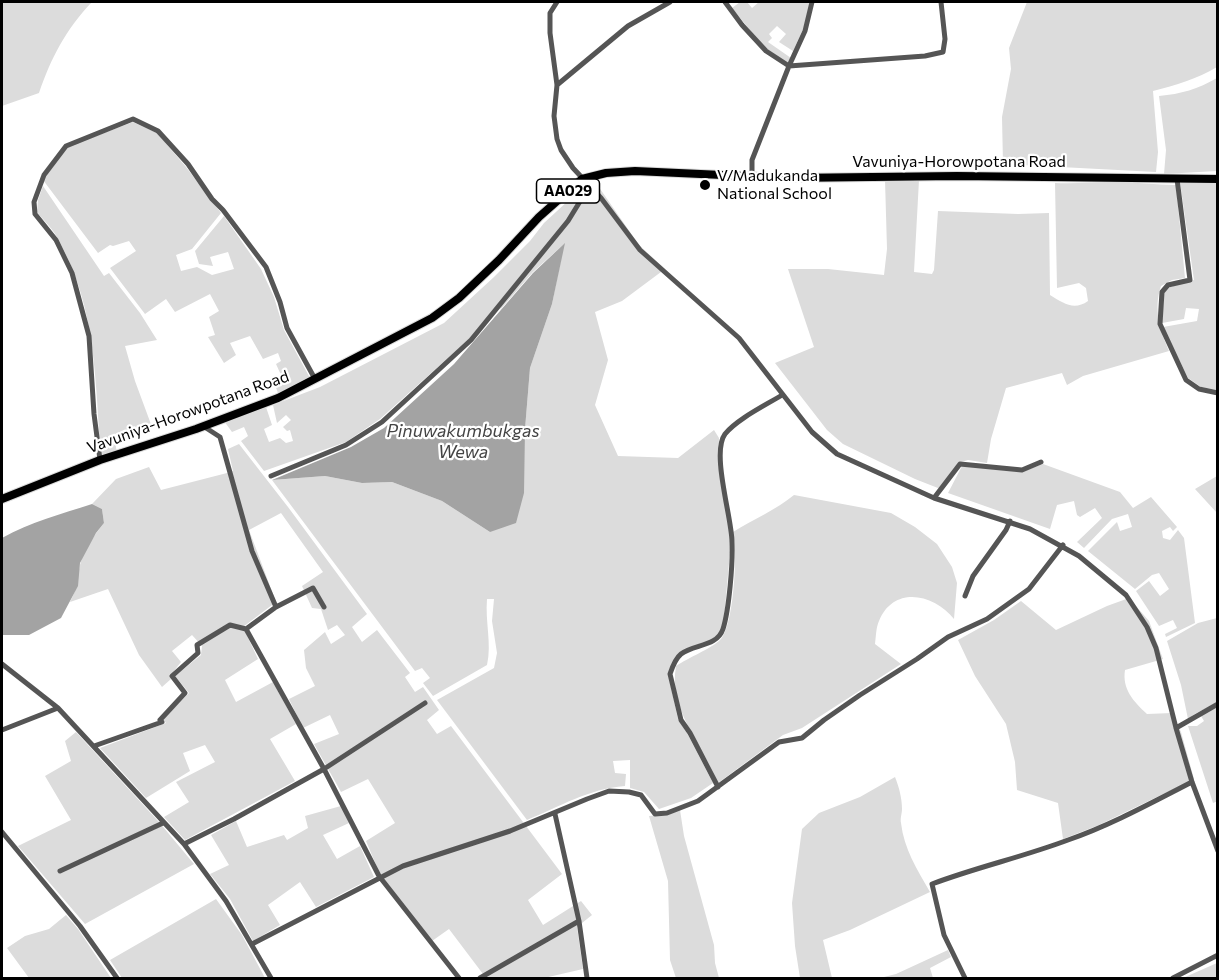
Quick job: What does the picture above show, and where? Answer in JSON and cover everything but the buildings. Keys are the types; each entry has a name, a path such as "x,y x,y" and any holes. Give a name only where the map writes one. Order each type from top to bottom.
{"highway":[{"name":"Vavuniya-Horowpotana Road","path":"2,499 100,460 278,398 432,318 459,298 539,217 580,181 606,173 635,171 752,176 1218,179"}],"street":[{"path":"271,476 346,445 382,422 471,340 568,221 587,190 561,150 557,139 554,116 557,86 550,33 550,13 557,2"},
{"path":"557,86 628,26 670,2"},
{"path":"725,2 742,26 766,51 789,66 925,56 943,52 945,39 941,2"},
{"path":"752,176 752,160 805,31 812,2"},
{"path":"100,460 94,414 89,336 72,273 56,240 35,214 34,202 44,175 66,146 133,119 158,131 188,164 212,199 266,267 280,302 287,328 315,379"},
{"path":"1177,179 1182,203 1190,280 1168,285 1162,292 1160,324 1186,380 1199,389 1218,393"},
{"path":"580,181 601,198 640,250 739,338 812,432 837,454 934,498 1010,521 1063,545 1126,595 1148,627 1156,648 1192,782 1218,851"},
{"path":"718,787 681,720 670,674 681,654 712,642 722,633 726,618 732,542 723,486 720,444 726,433 782,395"},
{"path":"203,426 220,437 252,551 276,607"},
{"path":"934,498 960,464 1022,470 1041,462"},
{"path":"965,596 973,576 1010,521"},
{"path":"252,944 402,866 510,831 609,791 641,795 655,814 667,813 698,801 779,742 802,738 851,701 948,637 987,619 1029,589 1063,545"},
{"path":"246,629 276,607 313,588 324,607"},
{"path":"94,746 162,722 160,720 185,693 172,676 198,653 197,645 230,625 246,629 324,768 379,876 459,978"},
{"path":"2,664 58,708 184,844 226,901 271,978"},
{"path":"184,844 234,819 324,768 425,703"},
{"path":"1176,728 1218,704"},
{"path":"2,730 58,708"},
{"path":"965,978 944,934 932,884 972,869 1066,841 1107,824 1192,782"},
{"path":"555,814 579,921 587,978"},
{"path":"60,871 163,823"},
{"path":"2,832 80,926 117,978"},
{"path":"480,978 579,921"},
{"path":"1173,978 1218,955"}],"shaded area":[{"path":"2,2 92,2 60,44 39,93 2,106"},
{"path":"740,2 747,2 752,8 759,2 810,2 804,27 793,51 779,42 786,34 777,26 769,34 772,38 768,42 791,58 789,65 763,46 732,8"},
{"path":"1027,2 1217,2 1217,67 1186,81 1153,91 1158,152 1156,172 1003,164 1002,117 1011,69 1009,48"},
{"path":"1217,78 1217,171 1164,174 1166,150 1159,96 1189,90"},
{"path":"133,122 157,133 221,213 192,249 176,255 181,271 197,267 212,275 234,269 228,252 210,257 213,266 199,264 195,251 224,216 261,269 274,297 284,330 310,378 278,393 273,379 281,375 276,364 281,361 278,353 263,359 250,336 230,343 236,355 224,363 208,337 215,335 209,317 219,311 210,294 175,312 166,299 145,314 110,268 136,251 129,241 110,245 98,253 43,180 67,147"},
{"path":"885,180 919,180 914,272 932,274 934,270 938,211 1049,213 1050,295 1073,306 1088,301 1086,288 1079,283 1057,288 1055,183 1123,182 1176,185 1185,278 1172,280 1161,286 1158,303 1160,327 1169,351 1083,376 1067,385 1062,373 1006,388 991,439 987,463 968,460 958,463 943,490 843,444 827,430 775,363 814,347 788,269 828,269 884,275 887,249"},
{"path":"1180,182 1217,182 1217,390 1201,387 1188,378 1163,327 1197,321 1199,309 1186,308 1184,319 1162,323 1164,293 1170,287 1194,280"},
{"path":"596,183 639,245 665,269 622,301 595,312 608,360 595,405 618,456 678,458 714,430 719,438 718,464 731,541 724,619 720,631 713,639 687,650 668,674 678,719 713,783 691,798 659,809 644,792 630,788 630,760 613,761 615,773 626,774 625,786 587,794 527,820 437,700 494,668 497,653 492,621 494,599 487,599 489,649 487,665 433,696 423,683 430,678 422,668 415,671 272,480 325,476 362,483 392,482 442,501 490,532 525,429 530,368 552,304 564,244 533,272 500,310 502,304 559,235 589,188"},
{"path":"43,186 104,276 109,273 140,313 157,340 125,346 152,427 115,441 117,454 101,458 95,374 87,320 81,293 71,267 57,237 37,212"},
{"path":"582,188 586,190 567,220 470,338 380,419 346,442 264,471 241,441 248,436 244,427 232,432 224,421 266,407 272,425 264,429 269,442 280,438 286,443 293,441 290,430 287,431 283,427 291,420 286,415 277,423 273,405 320,387 444,323 494,277 530,241 544,223"},
{"path":"239,444 367,614 352,627 362,642 377,630 410,673 405,677 415,692 423,687 439,710 427,720 437,734 451,726 562,874 528,900 543,925 581,901 592,915 577,927 583,969 544,978 486,978 449,929 432,941 379,872 366,841 395,823 368,779 341,792 314,744 339,734 330,715 303,728 289,699 315,686 306,668 304,650 325,632 331,644 345,635 337,625 328,630 321,609 312,608 302,586 323,572 281,513 249,530 276,602 243,627 258,659 225,680 236,702 273,682 296,724 270,739 295,781 185,840 164,817 189,802 176,782 215,762 205,745 183,753 190,771 146,798 100,748 166,723 163,719 189,693 175,676 201,655 202,646 192,635 172,651 181,662 170,676 171,679 162,687 139,655 108,589 70,602 84,554 104,523 102,509 92,504 116,479 149,467 161,490 233,471 228,449"},
{"path":"1043,464 1120,492 1133,508 1151,497 1177,527 1173,531 1170,527 1162,531 1163,538 1170,540 1178,530 1184,538 1195,623 1166,637 1165,634 1177,628 1173,620 1159,626 1136,591 1149,581 1160,596 1169,589 1159,573 1152,575 1135,589 1088,551 1117,522 1120,531 1132,527 1128,514 1112,519 1084,548 1077,542 1102,518 1095,508 1080,517 1077,515 1074,501 1057,505 1050,529 948,493 962,466 1022,472"},
{"path":"1217,476 1217,513 1195,489"},
{"path":"794,495 891,513 915,527 937,544 952,567 957,583 954,619 946,610 925,599 904,598 894,602 879,621 875,644 901,664 802,728 783,735 718,783 682,712 677,698 676,666 706,650 720,640 725,633 734,588 733,532"},
{"path":"1129,598 1149,621 1163,659 1125,670 1127,689 1147,714 1172,713 1181,732 1194,779 1099,825 1063,839 1058,803 1017,790 1015,762 1006,724 975,676 958,640 994,620 1021,601 1056,630"},
{"path":"1217,618 1217,703 1188,719 1181,685 1167,641 1198,623"},
{"path":"1217,705 1218,801 1213,803 1188,726 1197,726 1204,721 1201,716"},
{"path":"76,732 159,822 194,864 85,924 18,846 71,820 45,776 71,761 65,741"},
{"path":"895,777 901,797 901,821 905,842 930,892 850,930 823,940 832,978 800,978 792,903 802,829 819,813 860,797"},
{"path":"341,806 349,823 323,835 337,859 360,846 374,877 316,907 300,882 268,905 280,925 253,941 230,899 210,874 229,865 211,835 236,821 247,847 284,835 287,840 308,828 305,816"},
{"path":"680,810 684,836 714,945 719,978 676,978 670,960 668,881 649,816"},
{"path":"216,899 242,935 265,978 122,978 110,960"},
{"path":"66,915 111,978 29,978 7,948 25,936 49,929"},
{"path":"948,950 951,957 930,968 933,978 880,978 896,974"},
{"path":"1217,963 1217,978 1183,978"}],"water":[{"name":"Pinuwakumbukgas Wewa","path":"565,243 552,304 530,368 525,429 524,493 516,523 490,532 442,501 392,482 362,483 325,476 272,480 351,447 384,428 454,364 533,273"},
{"path":"92,504 102,509 104,523 80,563 78,586 61,618 29,635 2,635 2,538 35,523"}],"place":[{"name":"V/Madukanda National School","path":"705,185"}]}
